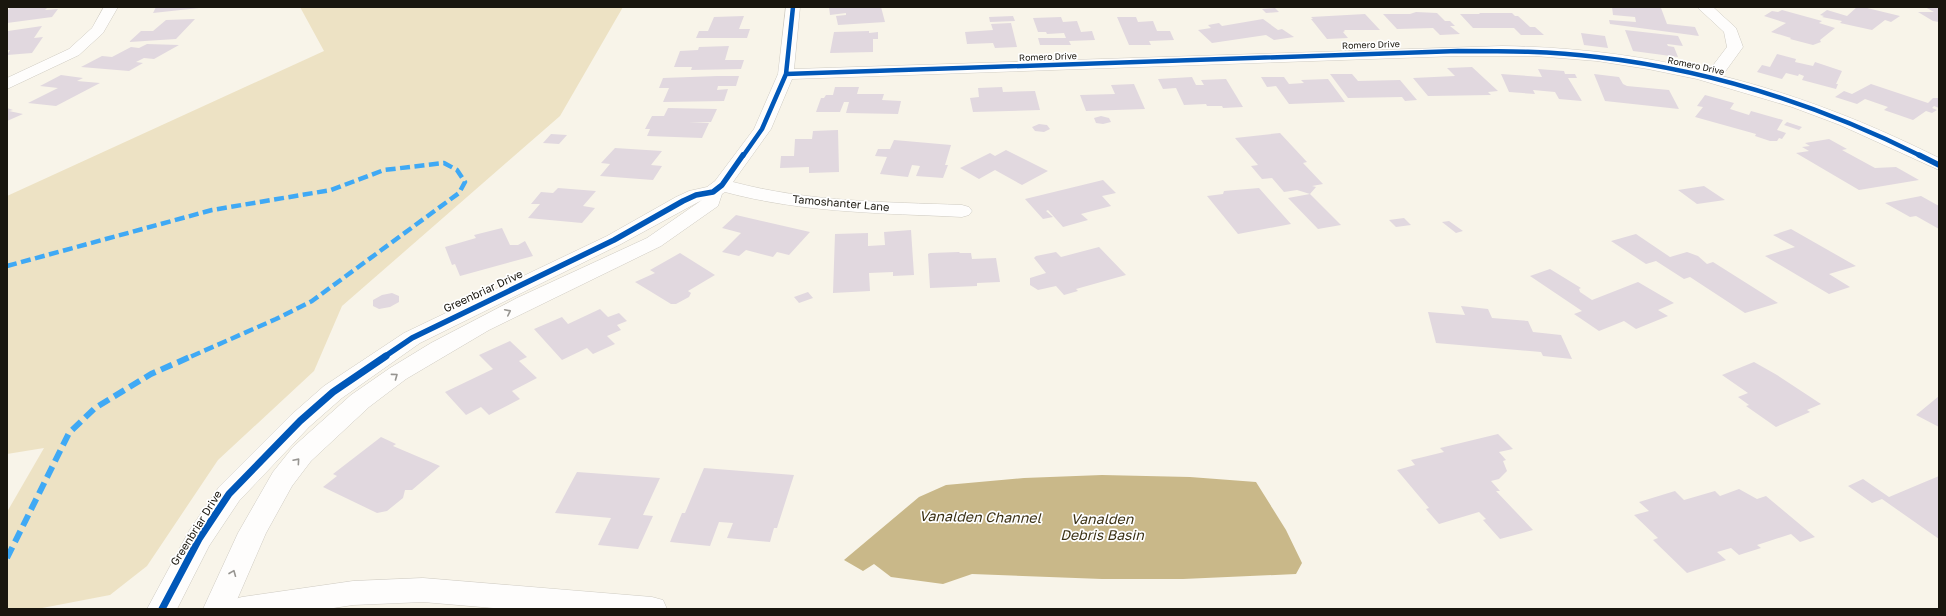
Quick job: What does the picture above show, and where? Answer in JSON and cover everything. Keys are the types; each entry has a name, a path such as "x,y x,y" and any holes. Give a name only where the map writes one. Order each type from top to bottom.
{"street":[{"path":"7,84 74,52 98,30 111,7"},
{"path":"218,609 239,556 258,519 296,461 343,415 400,372 469,331 654,242 682,224 711,202 717,189 762,129 786,74 793,7"},
{"path":"1704,7 1716,16 1731,32 1735,47 1713,77"},
{"name":"Romero Drive","path":"786,74 1458,50 1546,52 1626,61 1713,77 1853,124 1939,165"},
{"name":"Tamoshanter Lane","path":"717,189 813,203 962,211"},
{"name":"Greenbriar Drive","path":"162,609 199,539 228,494 283,437 333,392 412,338 504,292 614,240 683,201 696,195 717,189"},
{"path":"242,609 353,593 423,590 652,609"}],"shaded area":[{"path":"300,7 623,7 560,116 342,306 314,371 218,460 147,566 110,595 37,609 7,609 7,512 44,448 7,454 7,196 324,51"}],"water":[{"name":"Vanalden Debris Basin","path":"1102,475 1190,477 1256,482 1286,530 1302,563 1296,574 1183,579 1102,579 972,574 943,584 891,577 874,564 863,571 844,560 919,497 946,485 1024,478"}],"building":[{"path":"10,7 48,7 45,10 58,9 52,17 7,23 7,12"},
{"path":"156,7 199,7 199,8 153,13"},
{"path":"829,7 881,7 885,22 838,25 836,16 846,15 846,13 830,15"},
{"path":"1612,7 1661,8 1667,24 1695,27 1699,36 1610,24 1609,20 1636,22 1635,17 1613,15"},
{"path":"1857,7 1863,7 1900,16 1891,22 1885,20 1872,30 1840,23 1842,21 1822,17 1824,16 1820,15 1827,10 1847,16"},
{"path":"1925,7 1939,7 1939,22 1933,21 1918,12 1934,12"},
{"path":"1275,8 1279,12 1266,13 1262,9"},
{"path":"1782,10 1822,21 1819,23 1835,28 1820,40 1821,42 1813,45 1790,39 1791,38 1771,32 1786,23 1764,16 1772,11 1778,12"},
{"path":"1416,12 1437,13 1445,21 1450,21 1455,26 1450,26 1460,34 1440,35 1433,28 1397,29 1383,14 1410,14"},
{"path":"1479,13 1512,13 1515,16 1518,16 1530,27 1535,27 1544,35 1521,35 1514,28 1473,28 1460,14 1480,14"},
{"path":"1365,14 1380,30 1344,30 1345,31 1343,32 1348,38 1327,39 1311,19 1313,19 1311,17"},
{"path":"744,16 739,29 750,29 747,38 696,38 699,31 708,31 714,17"},
{"path":"1013,16 1015,21 990,22 989,17"},
{"path":"1061,17 1063,22 1077,21 1081,32 1092,31 1095,40 1069,41 1071,45 1040,45 1038,38 1066,38 1064,33 1047,34 1046,32 1038,32 1033,18"},
{"path":"1117,17 1136,17 1138,22 1153,21 1157,31 1170,31 1174,40 1149,41 1151,45 1129,45"},
{"path":"195,19 176,39 129,42 141,31 153,31 166,20"},
{"path":"1263,19 1278,30 1282,29 1294,37 1274,40 1266,35 1212,43 1198,30 1211,28 1208,25 1219,23 1222,26"},
{"path":"1011,23 1017,47 995,48 993,43 967,44 965,32 993,30 991,24"},
{"path":"42,26 34,38 43,37 32,53 7,55 10,50 7,50 8,31"},
{"path":"1625,30 1678,36 1683,46 1667,44 1668,46 1674,47 1678,57 1633,51"},
{"path":"869,31 869,33 878,32 878,39 873,39 873,52 830,53 834,32"},
{"path":"1581,33 1605,36 1608,48 1584,45"},
{"path":"147,44 179,45 154,59 144,58 136,62 143,63 129,71 81,67 102,56 112,57 131,47 139,48"},
{"path":"729,46 725,60 744,60 741,69 691,70 692,67 674,67 680,51 698,50 699,47"},
{"path":"1777,54 1796,59 1795,62 1813,66 1815,62 1842,71 1836,84 1838,84 1836,89 1802,80 1804,76 1799,74 1798,76 1786,73 1782,79 1757,72 1762,65 1770,67"},
{"path":"1472,67 1498,91 1488,92 1491,95 1428,96 1413,78 1455,76 1447,68"},
{"path":"1538,69 1564,71 1565,74 1575,74 1577,78 1568,78 1582,101 1559,99 1555,92 1533,90 1535,94 1509,92 1501,74 1542,77"},
{"path":"1330,74 1352,74 1358,81 1400,80 1417,100 1405,101 1402,97 1348,98"},
{"path":"1594,74 1619,77 1623,84 1627,86 1669,90 1679,109 1605,101"},
{"path":"61,75 83,78 77,81 100,83 56,106 28,103 58,88 40,86"},
{"path":"739,76 736,86 718,86 717,90 728,89 724,101 663,102 669,88 659,88 663,78"},
{"path":"1192,77 1196,85 1204,85 1201,80 1226,79 1243,107 1223,108 1222,106 1207,106 1206,104 1184,105 1176,88 1163,89 1158,79"},
{"path":"1261,77 1284,77 1289,84 1304,83 1301,80 1328,79 1345,102 1289,104 1276,86 1267,87"},
{"path":"1134,84 1145,109 1086,111 1080,95 1115,94 1111,85"},
{"path":"1871,84 1928,103 1933,98 1939,98 1939,108 1934,106 1932,108 1937,110 1932,113 1926,111 1913,120 1884,110 1888,107 1865,99 1857,104 1835,97 1844,91 1852,94"},
{"path":"835,87 859,87 857,94 884,94 882,100 901,101 898,114 846,113 849,102 844,102 840,112 816,112 821,98 824,98 826,95 833,95"},
{"path":"1002,87 1003,92 1035,91 1040,110 973,112 970,98 979,97 978,88"},
{"path":"1705,95 1734,103 1730,109 1749,115 1751,111 1783,120 1777,130 1786,133 1782,139 1779,138 1777,141 1770,141 1755,136 1756,134 1695,117 1703,107 1697,106"},
{"path":"7,108 13,110 9,111 23,114 7,121"},
{"path":"668,108 717,109 711,122 689,123 709,123 702,138 647,136 650,129 645,129 652,116 664,116"},
{"path":"1101,116 1109,118 1111,122 1103,124 1096,123 1094,118"},
{"path":"1787,122 1802,127 1799,130 1784,125"},
{"path":"1039,124 1047,125 1050,129 1044,132 1035,131 1032,127"},
{"path":"838,130 839,172 809,173 809,167 780,168 781,156 794,156 795,139 812,139 813,131"},
{"path":"1280,133 1307,162 1303,163 1323,184 1312,186 1316,187 1310,194 1297,190 1284,192 1272,178 1262,179 1251,166 1258,165 1235,138"},
{"path":"551,134 567,135 559,144 543,143"},
{"path":"1829,139 1847,149 1842,150 1875,168 1896,167 1919,180 1859,190 1796,153 1809,151 1802,147 1810,146 1805,143"},
{"path":"894,140 951,145 945,165 948,165 943,178 916,176 920,166 912,165 908,177 880,174 887,157 875,156 878,149 890,149"},
{"path":"615,148 662,151 651,165 662,166 653,180 600,176 610,164 601,163"},
{"path":"1006,150 1048,171 1022,185 995,170 979,179 960,168 990,153 995,156"},
{"path":"1103,180 1116,193 1102,196 1111,206 1081,214 1088,220 1063,227 1048,210 1046,211 1053,217 1043,219 1025,199"},
{"path":"1704,186 1725,200 1697,204 1678,190"},
{"path":"558,188 596,191 583,206 595,208 582,223 528,218 540,204 531,204 541,192 553,193"},
{"path":"1259,188 1291,224 1238,234 1207,196 1223,194 1224,191"},
{"path":"1310,194 1341,225 1318,229 1288,198"},
{"path":"1921,196 1939,206 1939,229 1916,216 1910,217 1885,203"},
{"path":"736,215 810,232 789,255 777,252 773,257 746,250 739,256 722,252 741,233 722,228"},
{"path":"1404,218 1411,225 1396,227 1389,220"},
{"path":"1449,221 1463,231 1456,233 1442,222"},
{"path":"502,228 510,245 518,245 525,241 533,256 460,276 455,264 452,265 445,247 476,238 474,235"},
{"path":"1791,229 1856,266 1829,274 1850,287 1829,294 1765,256 1795,247 1773,235"},
{"path":"911,230 914,275 893,276 893,272 869,273 870,291 833,293 835,234 868,233 868,246 885,245 884,232"},
{"path":"1636,234 1670,257 1687,252 1698,256 1707,264 1713,262 1778,303 1745,313 1690,277 1684,279 1656,261 1646,264 1611,241"},
{"path":"1099,247 1126,275 1076,289 1078,291 1064,295 1056,286 1038,290 1030,285 1030,278 1046,273 1034,258 1036,256 1056,252 1061,257"},
{"path":"959,252 971,253 972,259 996,258 1000,282 977,283 977,286 930,288 928,254"},
{"path":"680,253 715,275 688,291 691,293 689,297 676,304 671,304 635,282 655,273 650,270"},
{"path":"1550,269 1581,288 1579,289 1580,292 1592,300 1638,282 1674,303 1658,310 1668,316 1636,329 1624,321 1599,331 1574,314 1582,311 1530,276"},
{"path":"808,292 813,298 799,303 794,297"},
{"path":"392,293 399,296 399,302 390,307 379,309 373,306 373,300 382,295"},
{"path":"1461,306 1488,309 1492,318 1528,321 1533,332 1561,335 1572,359 1543,356 1541,352 1436,343 1428,312 1465,315"},
{"path":"600,309 608,317 619,313 627,321 617,325 621,330 607,336 615,344 593,354 587,348 562,360 534,329 562,317 568,324"},
{"path":"510,341 527,357 519,361 537,378 512,391 520,399 489,415 481,407 466,415 445,392 493,369 479,355"},
{"path":"1754,362 1777,375 1821,404 1807,410 1810,412 1776,427 1746,406 1749,405 1738,397 1748,393 1722,375"},
{"path":"1939,396 1939,427 1916,415"},
{"path":"1498,434 1513,449 1499,452 1506,460 1503,461 1507,471 1499,479 1491,481 1500,491 1496,491 1533,530 1500,539 1483,520 1486,519 1479,512 1439,524 1426,509 1429,508 1397,470 1415,465 1411,460 1444,452 1440,448"},
{"path":"381,437 396,444 393,446 440,466 412,490 405,490 403,498 387,511 377,513 323,487 337,476 333,474"},
{"path":"704,468 794,475 777,528 774,528 770,542 727,538 733,523 719,522 710,546 670,542 682,513 685,513"},
{"path":"577,472 660,478 643,515 653,516 638,549 598,545 611,518 555,513"},
{"path":"1939,476 1939,539 1882,499 1872,503 1848,486 1863,479 1889,497"},
{"path":"1739,489 1757,499 1766,496 1815,537 1800,542 1791,534 1757,545 1761,548 1739,555 1731,548 1717,552 1726,560 1687,573 1653,540 1658,538 1634,515 1649,511 1639,502 1675,491 1684,500 1715,491 1720,496"}],"marked path":[{"path":"7,266 212,210 331,190 384,170 444,163 457,170 465,182 459,193 312,301 276,319 151,374 95,408 69,433 7,558"}],"cycle path":[{"path":"162,609 199,539 229,494 300,421 333,392 412,338 504,292 614,240 683,201 696,195 713,192 722,185 762,129 786,74 793,7"},
{"path":"786,74 1458,51 1546,52 1648,64 1698,74 1748,88 1798,103 1846,121 1939,165"}],"water label":[{"name":"Vanalden Channel","path":"980,517"}]}
